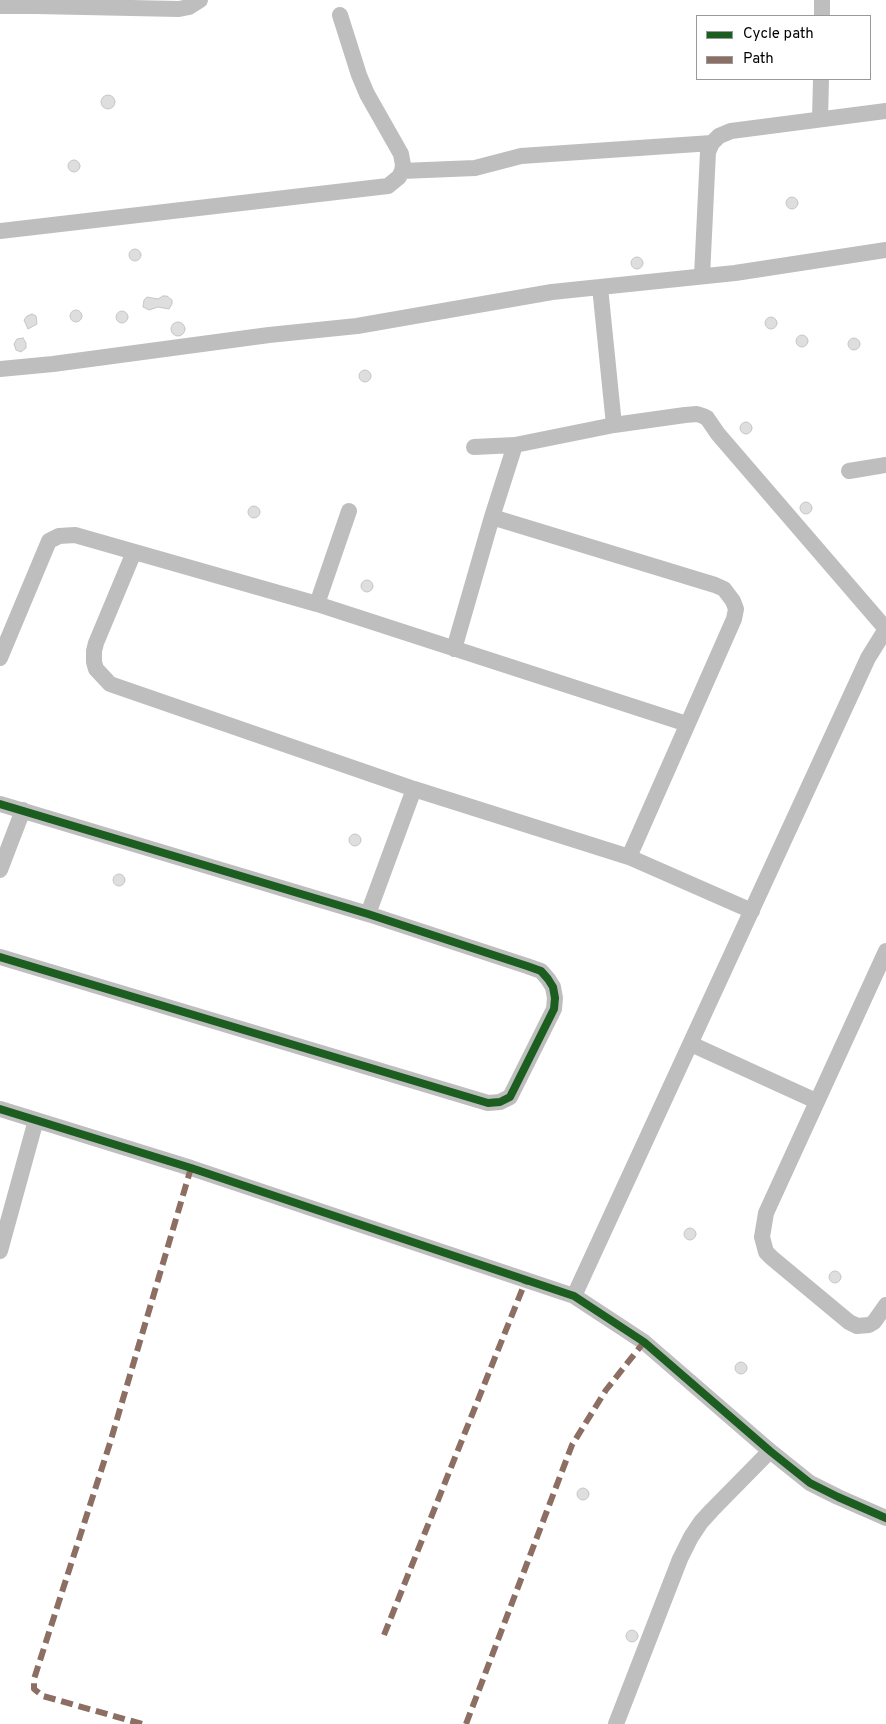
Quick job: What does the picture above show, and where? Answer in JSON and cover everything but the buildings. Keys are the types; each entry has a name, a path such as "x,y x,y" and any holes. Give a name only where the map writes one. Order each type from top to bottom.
{"street":[{"path":"0,6 36,3 179,9 189,7 200,0"},
{"path":"822,0 822,15"},
{"path":"0,231 388,186 394,182 402,171 401,154 367,94 340,15"},
{"path":"820,119 821,80"},
{"path":"702,276 708,152 712,142 719,136 731,131 886,111"},
{"path":"402,171 475,168 521,156 712,142"},
{"path":"0,369 62,363 269,335 357,326 552,292 702,276 886,250"},
{"path":"600,287 614,425"},
{"path":"474,447 515,444 614,425 697,414 707,418 718,434 886,629 868,658 574,1296"},
{"path":"454,649 492,516 515,444"},
{"path":"849,471 886,465"},
{"path":"317,604 349,511"},
{"path":"492,516 715,585 730,595 736,609 734,619 629,857"},
{"path":"0,658 49,541 59,536 75,535 317,604 687,724"},
{"path":"134,552 94,651 96,669 110,684 414,789 629,857 752,911"},
{"path":"368,914 414,789"},
{"path":"0,804 368,914 527,966 541,972 548,979 553,987 555,998 554,1009 510,1097 500,1102 488,1103 0,957"},
{"path":"0,870 23,810"},
{"path":"886,951 766,1213 762,1231 766,1252 849,1322 863,1327 874,1322 886,1305"},
{"path":"691,1044 816,1101"},
{"path":"0,1109 191,1168 574,1296 644,1342 770,1451 810,1483 886,1518"},
{"path":"0,1251 36,1120"},
{"path":"616,1724 680,1559 691,1537 712,1510 770,1451"}],"marked path":[{"path":"142,1724 43,1696 34,1689 34,1679 110,1443 191,1168"},
{"path":"384,1635 526,1280"},
{"path":"466,1724 572,1445 606,1390 644,1342"}],"cycle path":[{"path":"0,804 368,914 527,966 541,971 553,987 555,998 554,1009 510,1097 500,1102 488,1103 0,957"},
{"path":"0,1109 191,1168 574,1296 644,1342 770,1451 810,1483 886,1518"}]}
